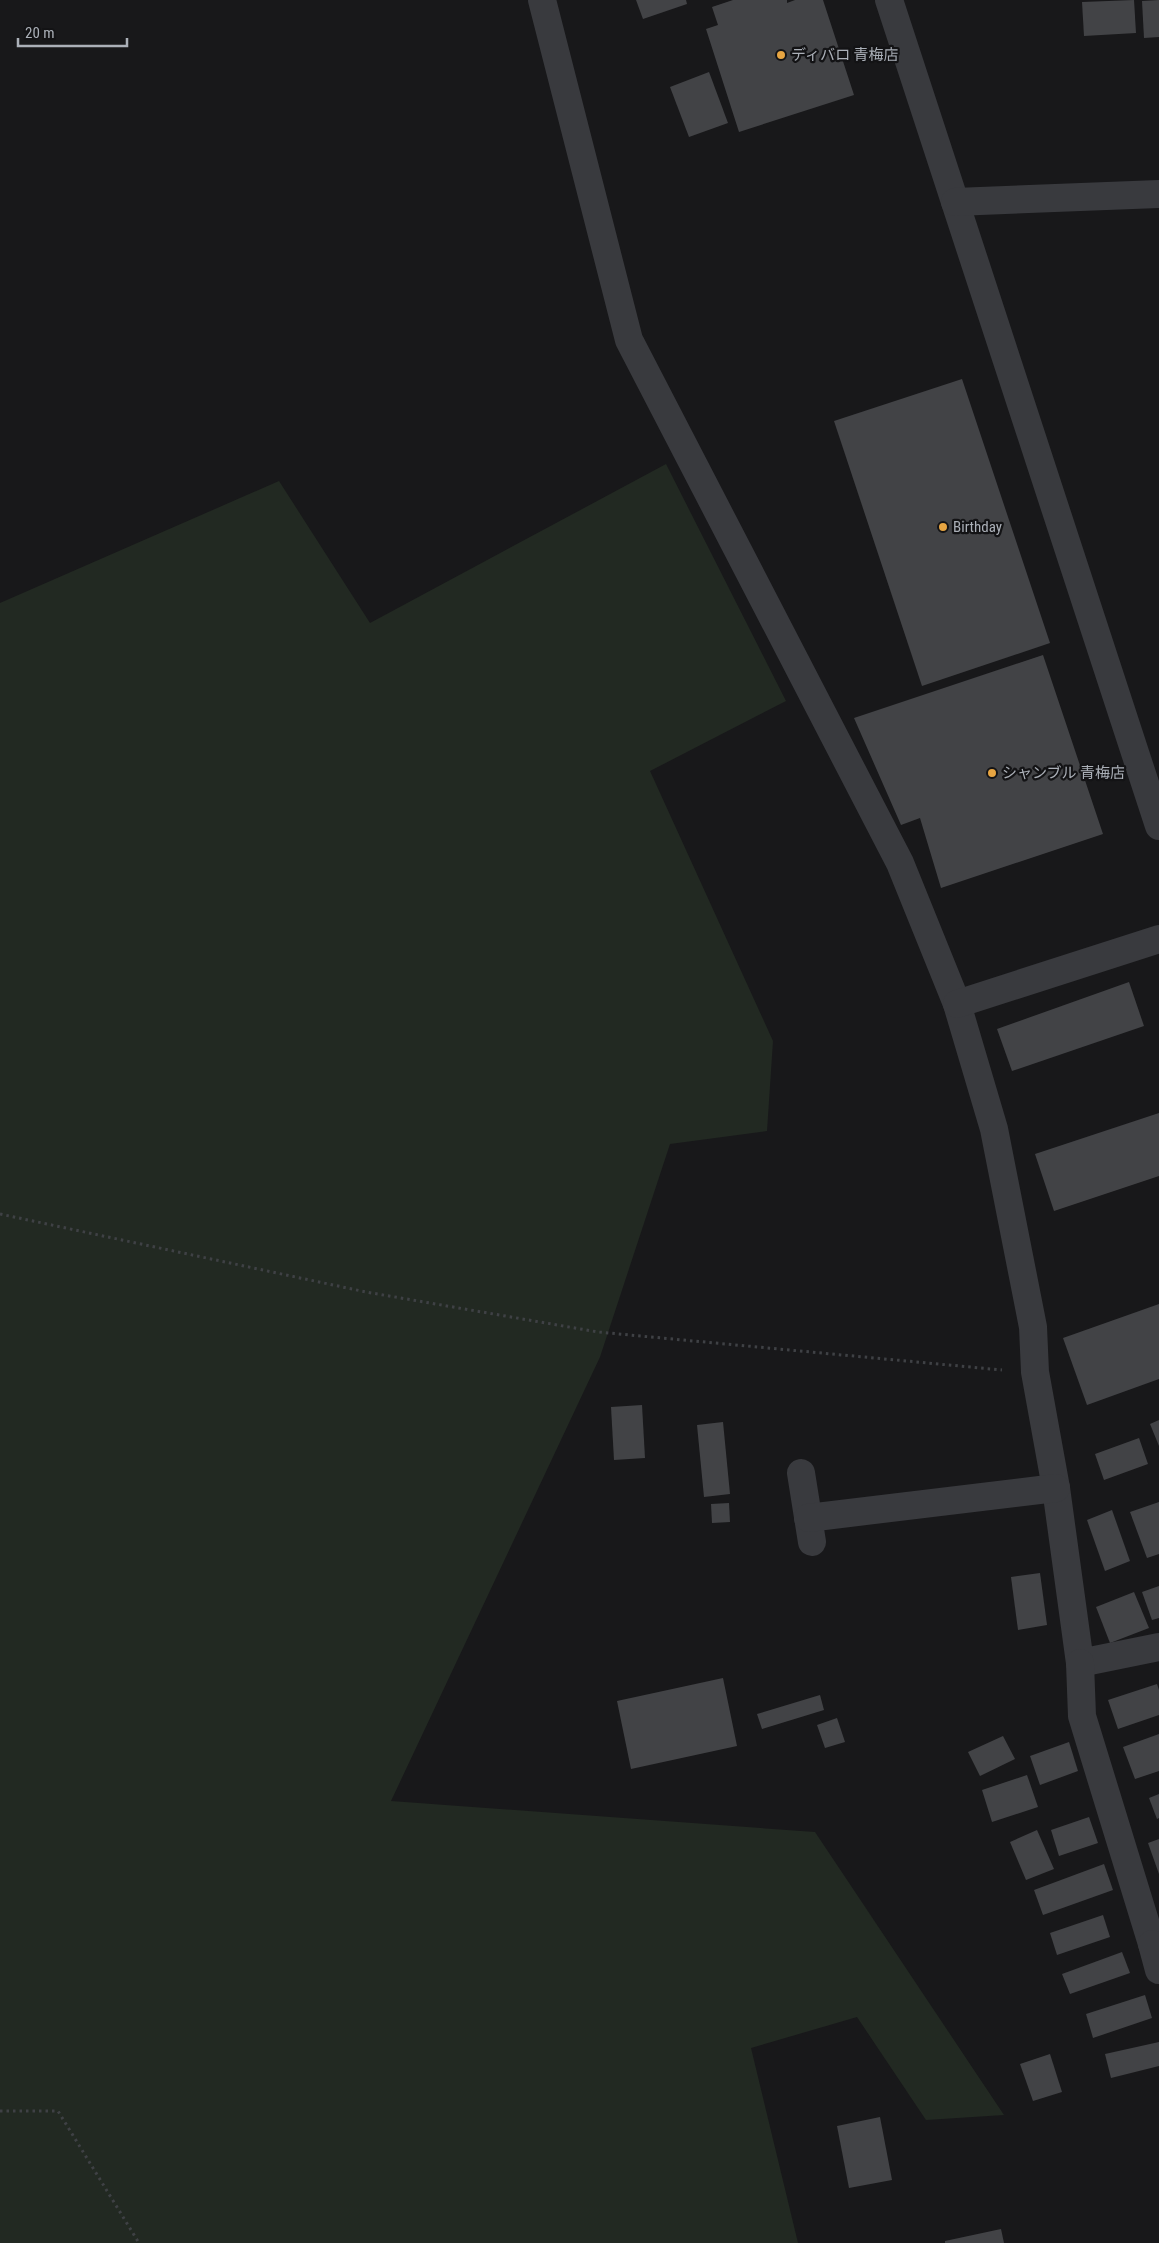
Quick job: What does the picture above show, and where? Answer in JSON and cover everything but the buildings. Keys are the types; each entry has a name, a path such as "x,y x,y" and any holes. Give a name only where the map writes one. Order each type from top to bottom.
{"street":[{"path":"542,0 629,340 900,863 957,1004 994,1128 1033,1327 1035,1372 1056,1488 1080,1663 1082,1716 1155,1943 1159,1970"},
{"path":"889,0 1159,826"},
{"path":"955,202 1159,194"},
{"path":"957,1004 1159,939"},
{"path":"801,1473 810,1530 1056,1488"},
{"path":"1080,1663 1159,1647"}],"path":[{"path":"0,1214 366,1292 598,1332 1035,1372"},
{"path":"0,2111 58,2111 139,2243"}],"shaded area":[{"path":"666,464 786,701 650,771 773,1041 767,1131 670,1144 600,1357 391,1801 815,1832 1004,2115 926,2120 857,2017 751,2048 798,2243 0,2243 0,603 279,481 370,623"}],"place":[{"name":"ディバロ 青梅店","path":"781,55"},
{"name":"Birthday","path":"943,527"},
{"name":"シャンブル 青梅店","path":"992,773"}]}
